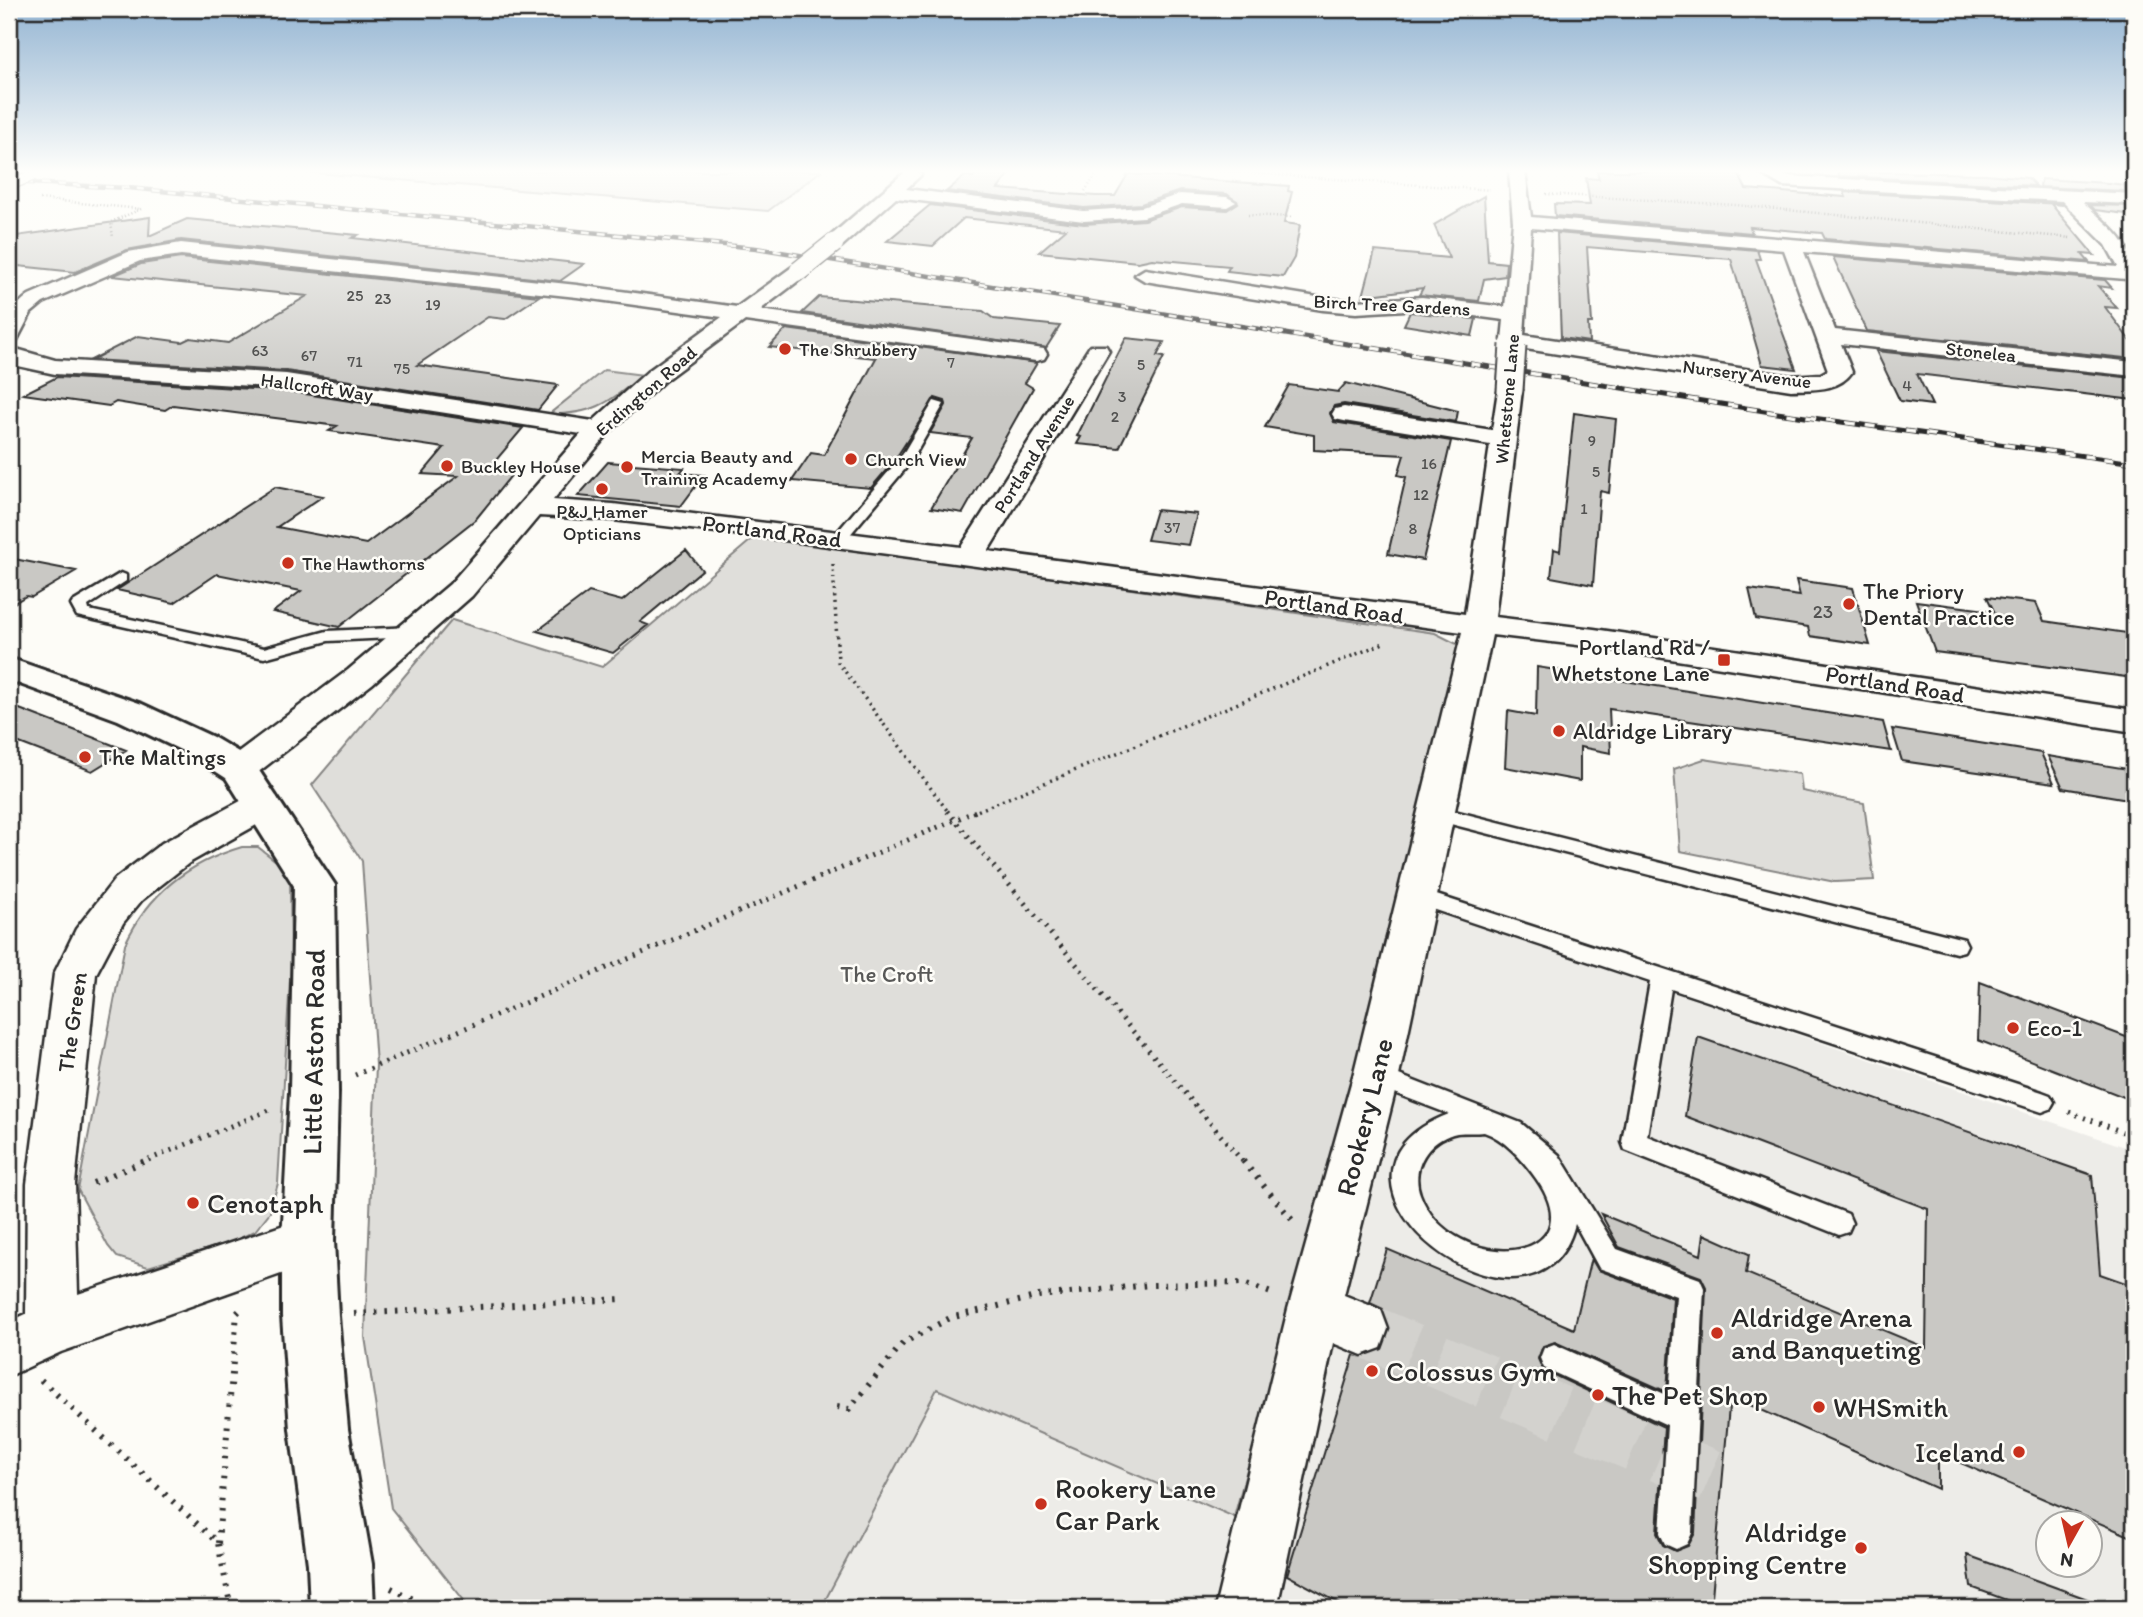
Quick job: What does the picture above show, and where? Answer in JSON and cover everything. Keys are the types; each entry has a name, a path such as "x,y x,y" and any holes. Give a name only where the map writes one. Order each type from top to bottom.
{"main road":[{"name":"Little Aston Road","path":"9,668 130,712 200,745 239,769 315,885 314,1092 308,1241 310,1316 319,1429 340,1564 342,1608"}],"street":[{"name":"Erdington Road","path":"239,769 360,677 461,590 599,429 656,376 830,246"},
{"name":"Whetstone Lane","path":"1479,625 1505,440 1520,246"},
{"name":"Nursery Avenue","path":"1513,342 1791,383 1815,383 1837,377 1840,372 1792,246"},
{"path":"1828,246 2133,275"},
{"path":"2117,246 2133,275"},
{"path":"9,335 22,310 36,299 135,256 181,249 421,273 739,314 1021,355"},
{"name":"Birch Tree Gardens","path":"1145,275 1190,274 1323,304 1356,307 1422,303 1514,315"},
{"name":"Stonelea","path":"1827,335 2134,369"},
{"name":"Portland Avenue","path":"970,558 1098,351"},
{"name":"Hallcroft Way","path":"9,354 34,364 286,381 599,429"},
{"name":"Hallcroft Way","path":"9,376 34,364"},
{"path":"1343,415 1505,440"},
{"name":"Portland Road","path":"531,507 613,512 1479,625 1777,672 2134,721"},
{"name":"Rookery Lane","path":"1247,1608 1314,1310 1376,1076 1438,814 1479,625"},
{"name":"The Green","path":"33,1352 75,974 88,943 108,909 155,865 263,805"},
{"path":"33,1352 308,1241"},
{"path":"1314,1310 1362,1329"}],"lane":[{"path":"835,540 903,465 923,436 938,404"},
{"path":"121,578 79,605 83,613 264,653 327,636 412,632"},
{"path":"1438,814 1956,946"},
{"path":"1418,897 2042,1102"},
{"path":"1662,977 1634,1142 1839,1223"},
{"path":"1376,1076 1469,1114 1479,1119 1488,1124 1507,1134 1527,1148 1549,1174 1563,1202 1565,1219 1559,1241 1541,1257 1517,1265 1489,1264 1462,1255 1438,1239 1420,1218 1409,1196 1405,1173 1411,1152 1423,1136 1441,1125 1464,1121 1477,1122 1490,1123 1516,1133 1539,1150 1556,1171 1608,1259 1690,1288 1676,1533"},
{"path":"1554,1358 1682,1417"}],"path":[{"path":"154,246 159,251"},
{"path":"835,540 838,662 954,820 1327,1260"},
{"path":"51,1200 314,1092 954,820 1406,634 1406,616"},
{"path":"2042,1102 2134,1136"},
{"path":"837,1407 849,1409 903,1343 950,1318 1039,1296 1150,1285 1244,1283 1314,1310"},
{"path":"310,1316 622,1299"},
{"path":"231,1608 218,1543 237,1313 246,1304"},
{"path":"33,1352 218,1543"}],"shaded area":[{"path":"1403,900 2134,1150 2134,1608 821,1608 937,1389 1234,1517"}],"green space":[{"path":"604,370 643,375 600,405 578,412 548,415"},
{"name":"The Croft","path":"757,535 1435,633 1461,646 1403,900 1234,1517 937,1389 821,1608 470,1608 391,1508 365,1337 376,1065 362,861 312,785 452,620 602,667"},
{"path":"1704,759 1800,774 1802,791 1864,803 1874,880 1835,882 1680,851 1674,769"},
{"path":"242,847 258,847 290,872 291,962 278,1183 270,1212 255,1231 232,1242 148,1267 117,1257 108,1246 78,1190 125,944 146,910 172,882 204,862"}],"building":[{"path":"9,246 146,246 127,250 75,272 9,265"},
{"path":"241,246 427,246 584,264 560,281"},
{"path":"1046,246 1296,246 1294,258 1283,277 1227,271 1230,266 1152,259 1138,262 1039,252"},
{"path":"1444,246 1487,246 1488,261 1506,263 1505,276 1484,279 1479,301 1419,295 1423,288 1363,296 1375,251 1449,258"},
{"path":"1558,246 1715,246 1757,250 1760,259 1756,259 1796,369 1762,365 1731,259 1587,247 1592,323 1588,323 1589,342 1561,338"},
{"path":"1911,246 2087,246 2094,255 2082,254 2089,262"},
{"path":"1833,257 2105,280 2112,288 2098,286 2117,308 2105,307 2134,346 2134,359 1867,331"},
{"path":"181,258 539,296 505,319 488,317 417,365 558,385 538,410 286,371 91,360 138,336 182,342 190,338 228,343 307,296 112,276 141,264"},
{"path":"819,297 983,311 994,319 1060,326 1046,348 802,313"},
{"path":"1410,312 1476,319 1472,336 1404,325"},
{"path":"786,329 1037,363 1025,383 1033,388 963,513 931,508 972,438 930,433 946,405 945,401 935,398 894,461 871,488 792,481 811,453 824,455 876,358 769,347"},
{"path":"1126,338 1164,342 1157,356 1164,357 1119,448 1077,444 1081,437 1077,436"},
{"path":"1876,351 2134,378 2134,400 1917,374 1932,405 1900,401"},
{"path":"57,377 286,391 523,428 491,466 518,467 476,519 339,627 273,612 301,591 217,574 174,603 117,590 275,487 323,496 277,527 366,544 458,476 422,474 444,448 329,431 337,426 173,405 165,410 116,402 109,406 23,394"},
{"path":"1346,383 1458,411 1456,422 1344,404 1334,406 1330,413 1334,422 1451,441 1423,560 1388,554 1406,477 1398,475 1404,455 1314,450 1314,435 1265,427 1289,385 1338,392"},
{"path":"1574,413 1616,419 1609,493 1600,491 1593,585 1551,577 1554,549 1560,551"},
{"path":"608,462 684,468 680,473 704,475 681,506 578,496"},
{"path":"1156,510 1197,514 1189,545 1147,540"},
{"path":"686,550 702,570 640,622 648,625 613,653 537,631 589,592 622,601"},
{"path":"9,558 76,571 32,597 26,596 9,606"},
{"path":"1796,580 1853,588 1870,645 1810,636 1808,627 1756,619 1749,589 1800,596"},
{"path":"1987,597 2036,603 2044,621 2134,634 2134,678 1935,652 1916,601 1994,611"},
{"path":"1537,667 1883,722 1891,751 1609,709 1611,753 1580,747 1580,781 1505,767 1508,711 1536,716"},
{"name":"The Maltings","path":"9,705 126,750 92,771 9,739"},
{"path":"1892,729 2041,753 2054,783 1902,761"},
{"path":"2048,756 2134,770 2134,800 2063,788"},
{"path":"1980,982 2134,1040 2134,1101 1978,1040"},
{"path":"1698,1037 2092,1175 2100,1274 2134,1286 2134,1538 2104,1525 2104,1508 2065,1508 1938,1453 1938,1489 1730,1396 1711,1608 1348,1608 1287,1575 1354,1355 1363,1357 1382,1350 1390,1330 1383,1309 1370,1303 1387,1249 1574,1329 1591,1258 1598,1270 1673,1298 1667,1392 1555,1342 1543,1346 1538,1359 1543,1370 1664,1427 1657,1533 1663,1545 1675,1551 1688,1546 1695,1533 1706,1287 1701,1277 1619,1247 1601,1214 1701,1255 1704,1234 1749,1254 1746,1273 1926,1348 1928,1209 1685,1116"},
{"path":"1967,1555 2101,1604 2100,1608 2028,1608 1971,1587"}],"tunnel":[{"path":"1362,1329 1724,1482"}],"railway":[{"path":"740,246 1284,333"},
{"path":"1273,332 1777,413 2134,463"}],"place":[{"name":"The Shrubbery","path":"785,349"},
{"name":"Church View","path":"851,459"},
{"name":"Buckley House","path":"447,466"},
{"name":"Mercia Beauty and Training Academy","path":"627,467"},
{"name":"P&J Hamer Opticians","path":"602,489"},
{"name":"The Hawthorns","path":"288,563"},
{"name":"The Priory Dental Practice","path":"1849,604"},
{"name":"Portland Rd / Whetstone Lane","path":"1724,660"},
{"name":"Aldridge Library","path":"1559,731"},
{"name":"The Maltings","path":"85,757"},
{"name":"Eco-1","path":"2013,1028"},
{"name":"Cenotaph","path":"193,1203"},
{"name":"Aldridge Arena and Banqueting","path":"1717,1333"},
{"name":"Colossus Gym","path":"1372,1371"},
{"name":"The Pet Shop","path":"1598,1395"},
{"name":"WHSmith","path":"1819,1407"},
{"name":"Iceland","path":"2019,1452"},
{"name":"Rookery Lane Car Park","path":"1041,1504"},
{"name":"Aldridge Shopping Centre","path":"1861,1548"}]}
